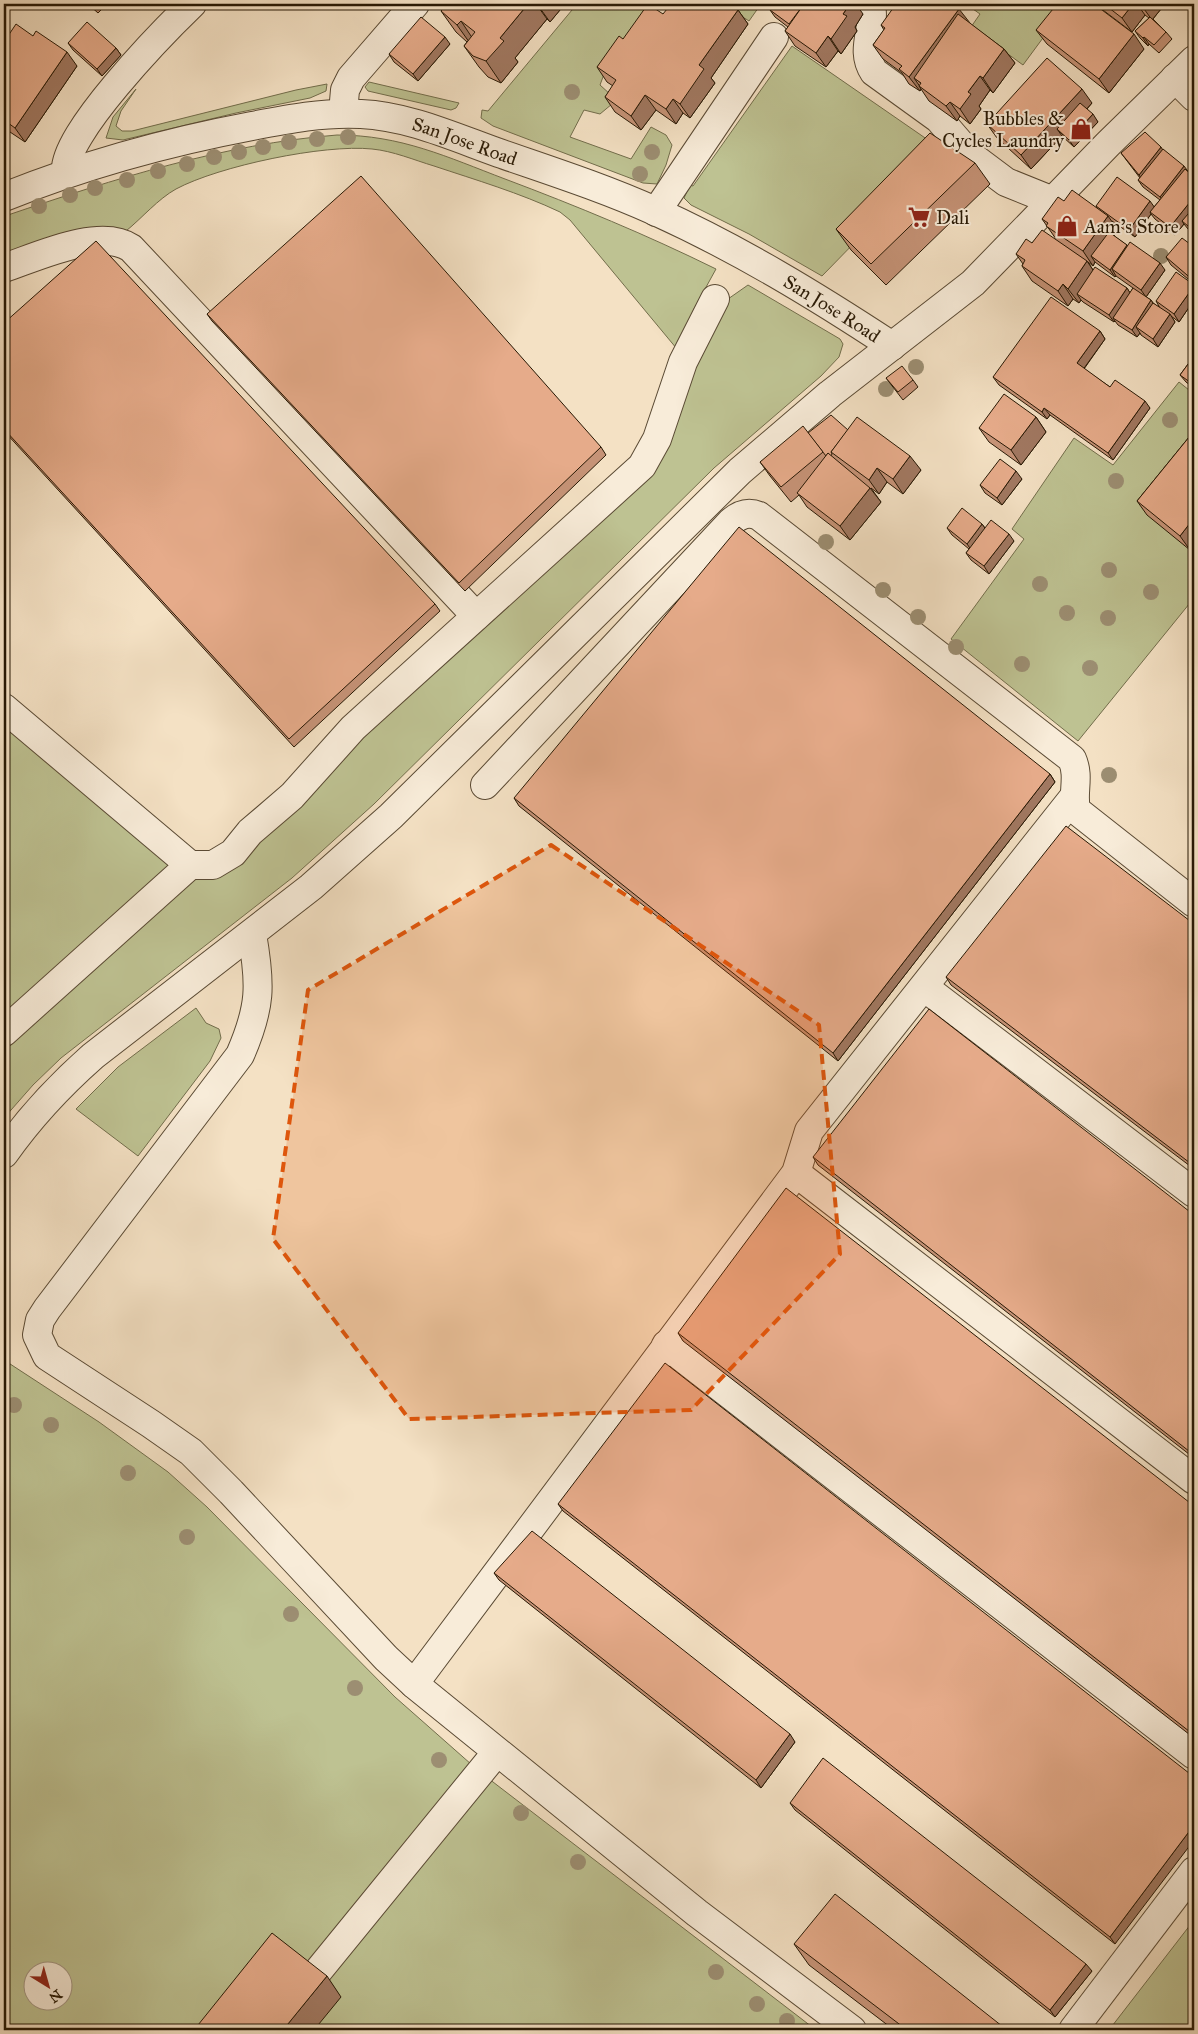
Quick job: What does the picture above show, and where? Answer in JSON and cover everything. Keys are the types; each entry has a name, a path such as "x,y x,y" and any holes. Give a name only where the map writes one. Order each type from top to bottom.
{"street":[{"path":"66,173 65,164 68,153 93,115 124,77 192,4"},
{"path":"343,114 345,90 351,78 415,4"},
{"path":"871,4 872,26 866,52 869,65 874,72 939,119 970,155 1006,182 1053,201"},
{"path":"656,212 713,124 774,37"},
{"path":"4,1154 38,1109 93,1056 311,887 390,816 740,471 830,394 973,283 1185,69 1194,97"},
{"name":"San Jose Road","path":"4,196 66,173 130,153 206,134 292,118 371,114 411,123 603,189 656,212 792,282 892,346"},
{"path":"4,268 90,241 114,240 131,248 476,616"},
{"path":"4,708 190,865 213,865 232,853 250,832 292,796 338,741 645,462 657,440 683,362 715,300"},
{"path":"414,1684 796,1173 810,1131 1073,798 1077,783 1077,769 1072,759 758,516 750,513 741,515 731,522 485,785"},
{"path":"1073,798 1076,810 1080,816 1194,903"},
{"path":"4,1032 190,865"},
{"path":"252,934 258,969 259,999 253,1027 240,1055 47,1309 37,1329 38,1341 47,1356 55,1362 152,1424 191,1452 231,1492 386,1658 414,1684 697,1913 852,2030"},
{"path":"924,987 1194,1193"},
{"path":"796,1173 1194,1480"},
{"path":"666,1345 1194,1755"},
{"path":"270,2030 496,1752"},
{"path":"1073,2030 1194,1871"}],"highlighted area":[{"path":"551,845 819,1025 840,1254 691,1410 409,1419 273,1239 308,990"}],"green space":[{"path":"577,4 650,4 607,66 600,85 611,95 612,104 600,114 584,110 570,137 631,159 651,127 666,135 672,145 666,165 657,184 643,183 493,126 481,118 482,110 488,111"},
{"path":"723,4 761,4 749,21"},
{"path":"966,4 1068,4 1023,65 971,27 980,14"},
{"path":"792,46 944,151 822,276 749,234 691,205 684,198 690,185 693,186"},
{"path":"369,82 459,103 456,108 451,110 368,91 365,87"},
{"path":"327,84 326,91 310,98 236,113 123,140 106,138 113,117 136,89 121,111 116,126 122,131 132,131"},
{"path":"337,135 382,139 443,155 612,221 716,269 694,309 677,349 570,220 560,212 514,193 403,156 380,150 352,148 272,158 218,172 195,180 169,193 126,231 107,228 4,260 4,216 129,176 211,155 253,146"},
{"path":"748,285 840,339 843,344 839,357 821,376 714,468 374,804 292,878 61,1058 33,1085 4,1118 4,702 194,864 325,771 608,510 676,403 728,299"},
{"path":"1179,382 1194,394 1194,598 1078,741 951,639 1024,539 1012,529 1074,438 1113,465"},
{"path":"196,1008 206,1023 219,1029 221,1038 210,1061 138,1156 76,1109 118,1067"},
{"path":"4,1360 99,1422 168,1472 207,1507 395,1697 480,1772 816,2030 4,2030"},
{"path":"1194,1920 1194,2030 1109,2030"}],"building":[{"path":"447,4 528,4 500,38 504,41 486,61 473,56 464,46 475,32 461,21 457,25 441,11"},
{"path":"648,4 663,14 671,4 729,4 738,10 699,65 704,69 680,104 673,99 666,109 645,95 631,116 605,97 616,80 597,67 619,36 623,39"},
{"path":"774,4 804,4 789,24 770,10"},
{"path":"804,4 850,4 843,14 847,16 831,39 828,36 816,53 785,31"},
{"path":"896,4 952,4 959,9 909,77 899,69 902,66 873,45 885,28 881,25"},
{"path":"1057,4 1094,4 1134,34 1099,79 1036,30"},
{"path":"1104,4 1133,4 1122,18"},
{"path":"958,14 1004,49 983,78 980,76 968,92 971,94 960,109 950,102 946,106 919,86 921,83 914,78"},
{"path":"421,17 445,37 413,74 389,54"},
{"path":"1150,17 1166,32 1154,45 1135,31"},
{"path":"87,22 116,48 97,69 68,43"},
{"path":"16,24 33,36 36,31 67,52 15,128 4,120 4,42"},
{"path":"1047,58 1082,89 1021,155 987,124"},
{"path":"1080,103 1093,114 1069,140 1057,129"},
{"path":"1145,132 1161,147 1139,175 1121,153"},
{"path":"930,133 975,163 871,264 836,229"},
{"path":"1163,149 1184,166 1160,197 1138,180"},
{"path":"1185,169 1194,177 1194,197 1170,227 1150,212"},
{"path":"361,176 601,447 459,583 207,314"},
{"path":"1117,177 1150,201 1129,230 1096,206"},
{"path":"1072,190 1108,216 1083,251 1046,226 1048,223 1042,219 1058,197 1064,201"},
{"path":"1194,207 1194,231 1182,221"},
{"path":"1042,230 1087,261 1068,289 1063,284 1058,291 1022,266 1025,260 1016,254 1026,239 1032,243"},
{"path":"1109,232 1127,245 1110,270 1091,256"},
{"path":"1182,238 1190,244 1194,239 1194,281 1166,257"},
{"path":"96,241 435,604 289,739 4,429 4,323"},
{"path":"1130,242 1160,263 1141,290 1112,269"},
{"path":"1095,267 1127,288 1109,315 1077,294"},
{"path":"1176,272 1194,286 1174,314 1156,301"},
{"path":"1133,288 1151,300 1132,330 1113,318"},
{"path":"1051,297 1100,331 1077,363 1110,387 1115,380 1145,401 1108,453 1044,408 1042,412 993,377"},
{"path":"1153,303 1170,314 1153,339 1136,327"},
{"path":"1194,356 1194,385 1180,375"},
{"path":"902,366 913,380 898,392 886,378"},
{"path":"1004,394 1036,417 1011,450 979,428"},
{"path":"831,415 848,430 831,452 831,456 828,453 826,456 808,433"},
{"path":"857,417 910,456 893,479 877,468 869,480 831,452"},
{"path":"803,426 823,452 781,487 760,462"},
{"path":"1194,431 1194,518 1180,536 1137,501"},
{"path":"828,453 870,488 840,526 797,493"},
{"path":"1000,459 1016,471 997,498 980,485"},
{"path":"962,508 982,524 967,544 947,528"},
{"path":"991,520 1009,534 984,566 966,553"},
{"path":"739,527 1050,774 833,1053 514,798"},
{"path":"1066,826 1194,924 1194,1166 946,977"},
{"path":"929,1009 1194,1215 1194,1455 813,1157"},
{"path":"786,1188 1194,1506 1194,1735 678,1333"},
{"path":"665,1363 1194,1777 1194,1825 1110,1937 558,1504"},
{"path":"532,1531 790,1734 756,1780 494,1573"},
{"path":"823,1758 1086,1964 1050,2010 790,1803"},
{"path":"835,1894 1007,2030 907,2030 794,1944"},
{"path":"272,1933 327,1976 283,2030 194,2030"}],"place":[{"name":"Bubbles & Cycles Laundry","path":"1081,129"},
{"name":"Dali","path":"919,217"},
{"name":"Aam's Store","path":"1067,226"}]}
